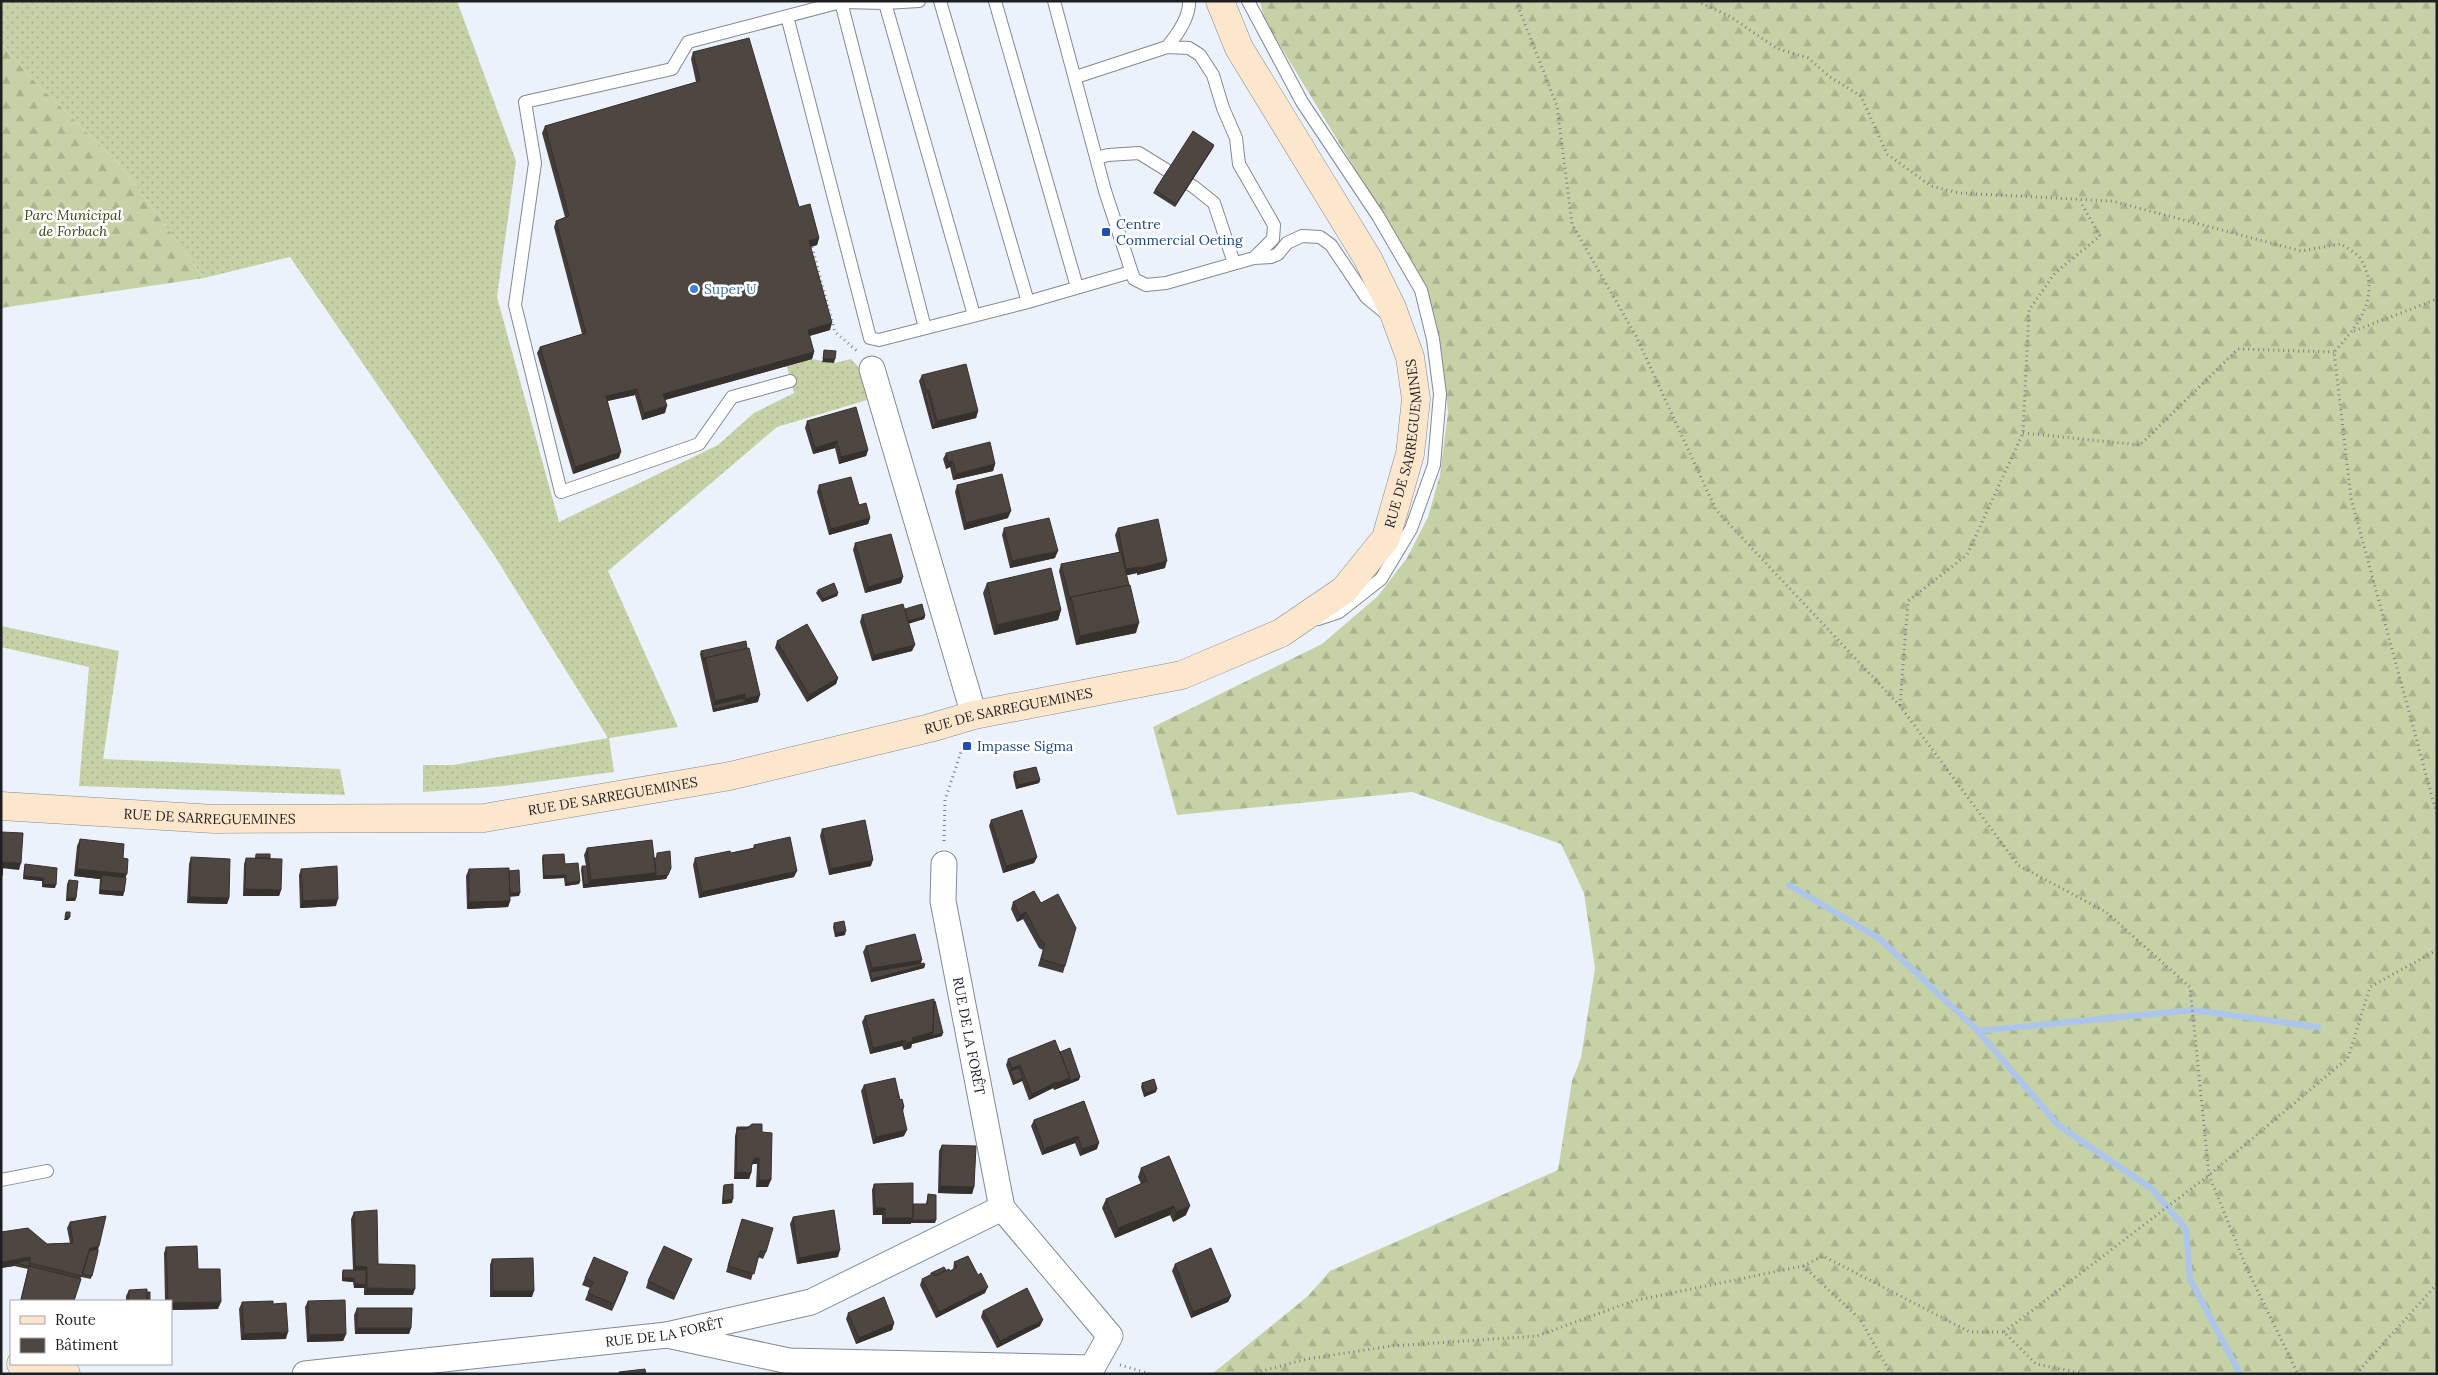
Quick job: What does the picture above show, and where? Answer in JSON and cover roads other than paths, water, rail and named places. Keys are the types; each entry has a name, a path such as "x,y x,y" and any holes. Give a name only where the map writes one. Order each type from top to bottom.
{"main road":[{"name":"RUE DE SARREGUEMINES","path":"1,806 214,819 484,818 730,776 930,728 974,715 1182,675 1281,633 1344,590 1386,538 1410,454 1416,399 1410,357 1398,322 1368,259 1239,48 1220,1"},
{"path":"26,1365 66,1374"}],"street":[{"path":"872,369 974,715"},
{"name":"RUE DE LA FORÊT","path":"667,1335 789,1361 1092,1368 1110,1336 1002,1208 944,901 944,864"},
{"name":"RUE DE LA FORÊT","path":"305,1374 667,1335 810,1302 1002,1208"}],"lane":[{"path":"790,381 732,397 699,444 561,492 515,305 535,162 525,102 672,69 688,42 841,2 885,3 919,1"},
{"path":"940,1 1028,302"},
{"path":"995,1 1077,287"},
{"path":"1054,1 1097,158 1134,279 1146,285 1166,283 1254,258 1272,258 1287,243 1302,236 1320,237 1331,245 1366,297 1398,322"},
{"path":"1167,47 1177,34 1190,7 1189,1"},
{"path":"1248,1 1298,105 1378,216 1421,290 1433,339 1440,394 1434,466 1411,529 1380,579 1339,612 1281,633"},
{"path":"841,2 925,328"},
{"path":"885,3 974,315"},
{"path":"788,16 870,338 879,340 1028,302 1131,272"},
{"path":"1076,77 1167,47 1189,48 1200,55 1212,75 1236,138 1239,164 1274,225 1273,239 1254,258"},
{"path":"1097,158 1108,155 1139,153 1194,187 1214,203 1234,263"},
{"path":"1,1180 47,1171"}],"waterway":[{"path":"1789,885 1880,939 1978,1031 2193,1010 2318,1027"},
{"path":"1978,1031 2058,1125 2152,1189 2186,1229 2190,1279 2240,1374"}],"place":[{"name":"Centre Commercial Oeting","path":"1106,232"},
{"name":"Super U","path":"694,289"},
{"name":"Impasse Sigma","path":"967,746"}],"park label":[{"name":"Parc Municipal de Forbach","path":"73,224"}]}
